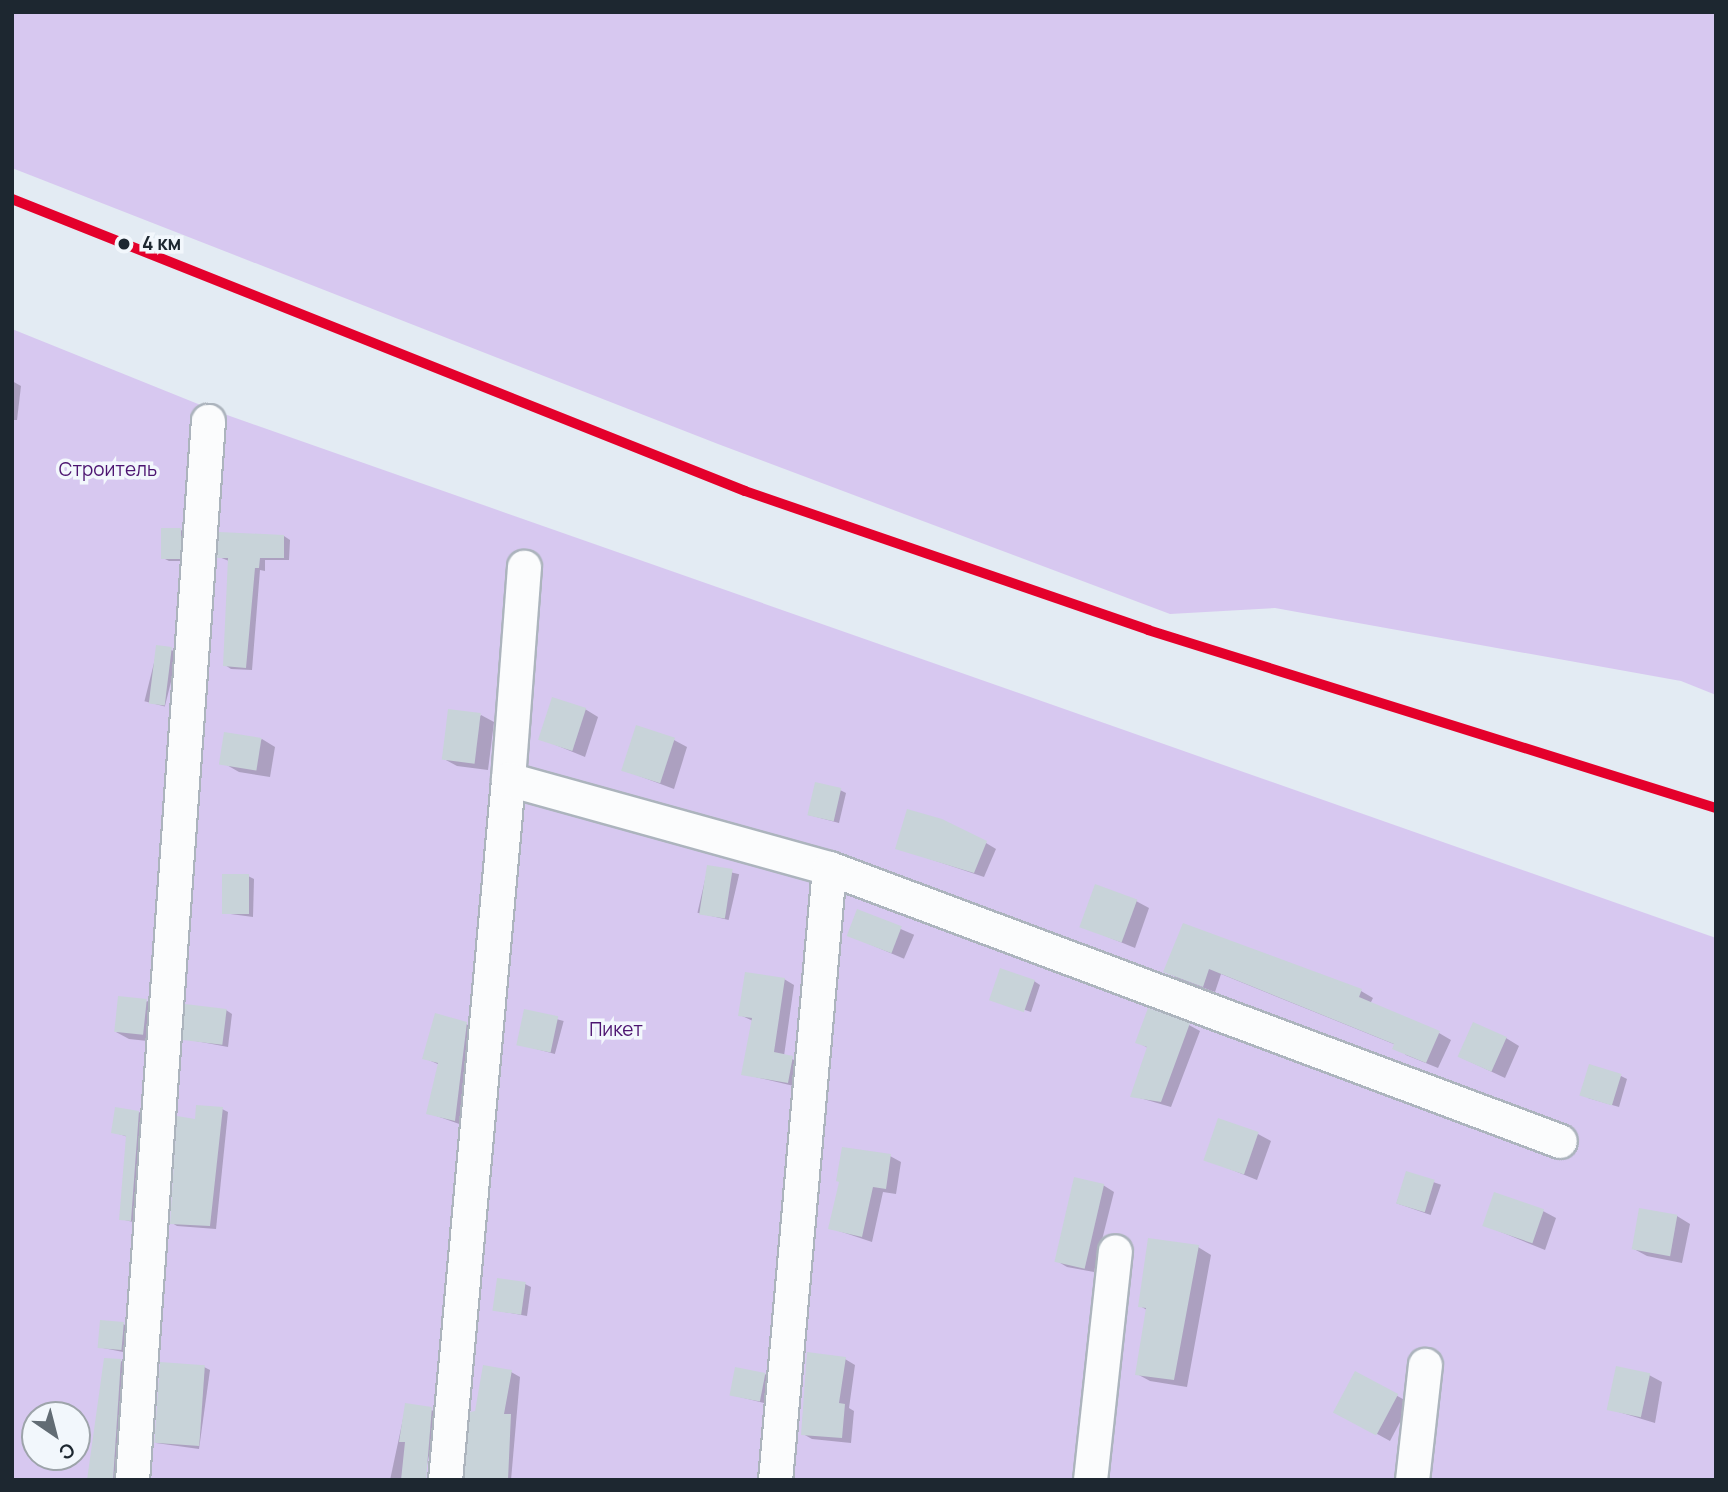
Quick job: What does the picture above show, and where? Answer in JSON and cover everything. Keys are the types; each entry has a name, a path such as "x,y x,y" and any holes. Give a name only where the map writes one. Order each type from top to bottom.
{"street":[{"path":"132,1480 208,421"},
{"path":"445,1480 508,779 524,567"},
{"path":"508,779 829,868 1560,1141"},
{"path":"775,1480 829,868"},
{"path":"1090,1480 1115,1251"},
{"path":"1412,1480 1425,1365"}],"green space":[{"path":"12,12 1716,12 1716,695 1681,681 1275,608 1170,614 718,444 12,168"},
{"name":"Строитель","path":"12,329 208,408 129,1480 12,1480"},
{"name":"Пикет","path":"210,409 1716,938 1716,1480 131,1480"}],"building":[{"path":"161,528 181,528 181,559 161,559"},
{"path":"219,532 284,535 284,558 260,558 259,568 255,568 246,668 223,666 228,558 217,558"},
{"path":"156,645 172,647 165,706 149,704"},
{"path":"552,697 586,708 572,751 538,740"},
{"path":"448,709 481,713 475,764 442,760"},
{"path":"636,725 675,738 660,783 621,771"},
{"path":"224,732 262,738 256,771 219,765"},
{"path":"815,782 841,788 834,821 807,815"},
{"path":"907,809 942,819 987,841 974,873 895,849"},
{"path":"707,865 733,869 725,918 699,914"},
{"path":"222,874 249,874 249,914 222,914"},
{"path":"1095,884 1137,899 1122,943 1079,927"},
{"path":"857,909 902,926 891,953 847,936"},
{"path":"1183,923 1362,989 1359,997 1440,1031 1426,1063 1392,1049 1394,1044 1209,969 1203,987 1163,972"},
{"path":"1000,968 1035,980 1024,1012 989,1000"},
{"path":"745,972 785,978 774,1052 793,1056 788,1083 741,1075 752,1018 738,1016"},
{"path":"118,996 147,999 143,1035 114,1032"},
{"path":"185,1004 227,1009 222,1045 181,1040"},
{"path":"1148,1008 1190,1023 1161,1102 1130,1097 1147,1047 1135,1043"},
{"path":"524,1009 558,1016 551,1052 516,1045"},
{"path":"435,1013 467,1022 455,1121 426,1114 438,1063 422,1059"},
{"path":"1473,1022 1507,1037 1491,1072 1458,1057"},
{"path":"1589,1064 1622,1074 1612,1105 1579,1096"},
{"path":"196,1105 223,1107 210,1226 170,1224 177,1116 195,1119"},
{"path":"115,1107 139,1111 131,1221 119,1220 126,1136 111,1133"},
{"path":"1218,1118 1259,1132 1244,1175 1203,1161"},
{"path":"842,1147 891,1154 886,1189 873,1187 862,1237 828,1229 839,1182 836,1181"},
{"path":"1406,1171 1435,1180 1425,1212 1396,1204"},
{"path":"1074,1177 1104,1184 1085,1269 1054,1262"},
{"path":"1494,1192 1544,1209 1532,1243 1482,1226"},
{"path":"1639,1208 1677,1215 1670,1256 1632,1249"},
{"path":"1148,1238 1199,1245 1174,1380 1135,1375 1146,1308 1138,1307"},
{"path":"497,1278 526,1282 521,1315 492,1311"},
{"path":"100,1320 124,1322 121,1350 98,1348"},
{"path":"807,1352 846,1357 839,1403 845,1404 842,1438 801,1435"},
{"path":"104,1358 121,1359 113,1480 87,1480 88,1471 91,1471 91,1451"},
{"path":"160,1362 205,1365 199,1446 154,1443"},
{"path":"483,1365 512,1370 504,1414 511,1414 508,1480 464,1480 470,1412 475,1411"},
{"path":"1616,1366 1650,1373 1641,1417 1607,1410"},
{"path":"735,1367 765,1373 760,1401 729,1395"},
{"path":"1355,1371 1398,1394 1376,1436 1333,1412"},
{"path":"405,1403 432,1407 426,1480 401,1480 405,1442 399,1442"}],"transit line":[{"path":"12,199 745,491 1148,630 1716,808"}],"place":[{"name":"4 км","path":"124,244"}]}
